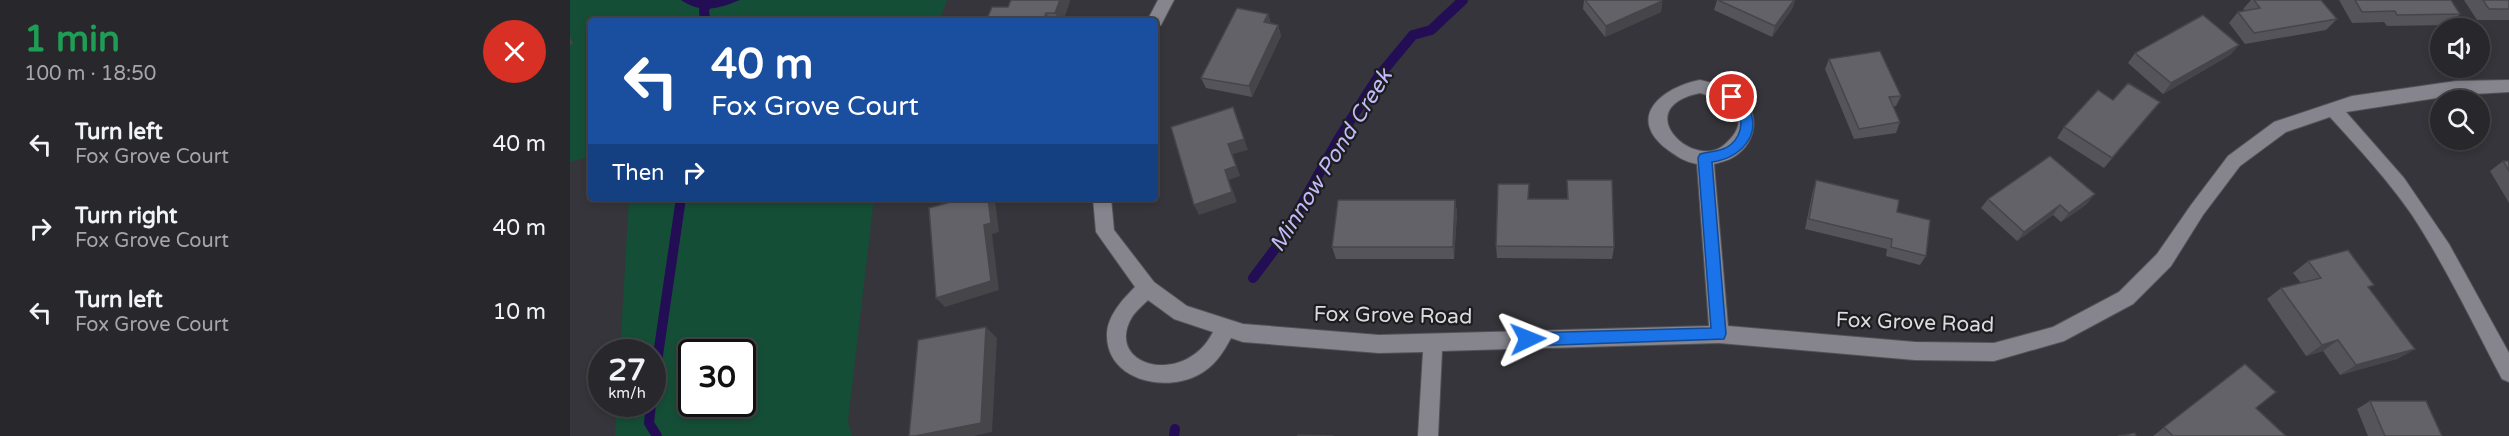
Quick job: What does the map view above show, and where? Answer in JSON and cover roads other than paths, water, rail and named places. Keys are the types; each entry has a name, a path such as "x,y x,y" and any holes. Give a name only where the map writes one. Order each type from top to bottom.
{"street":[{"path":"1157,18 1166,0"},
{"path":"1700,86 1717,89 1732,97 1743,108 1748,122 1745,136 1737,147 1723,155 1705,158 1688,154 1673,146 1662,134 1658,120 1661,107 1670,96 1683,88 1700,86"},
{"name":"Fox Grove Road","path":"1102,201 1105,232 1147,288 1181,313 1243,333 1379,344 1719,334 1915,351 1994,352 2057,335 2126,298 2164,260 2197,210 2234,161 2280,128 2332,108 2352,103 2435,91 2509,86"},
{"path":"2332,108 2375,154 2417,208 2443,250 2509,373"},
{"path":"1705,158 1719,334"},
{"path":"1147,288 1130,301 1119,319 1115,338 1121,356 1134,369 1153,375 1174,375 1196,366 1212,352 1226,328"},
{"path":"1428,436 1433,342"}],"waterway":[{"path":"705,18 704,10 708,0"},
{"name":"Minnow Pond Creek","path":"1253,278 1281,241 1339,138 1378,77 1413,35 1431,30 1463,0"},
{"path":"660,339 681,201"},
{"path":"650,417 649,423 657,436"},
{"name":"Minnow Pond Creek","path":"1174,436 1175,429"}]}
